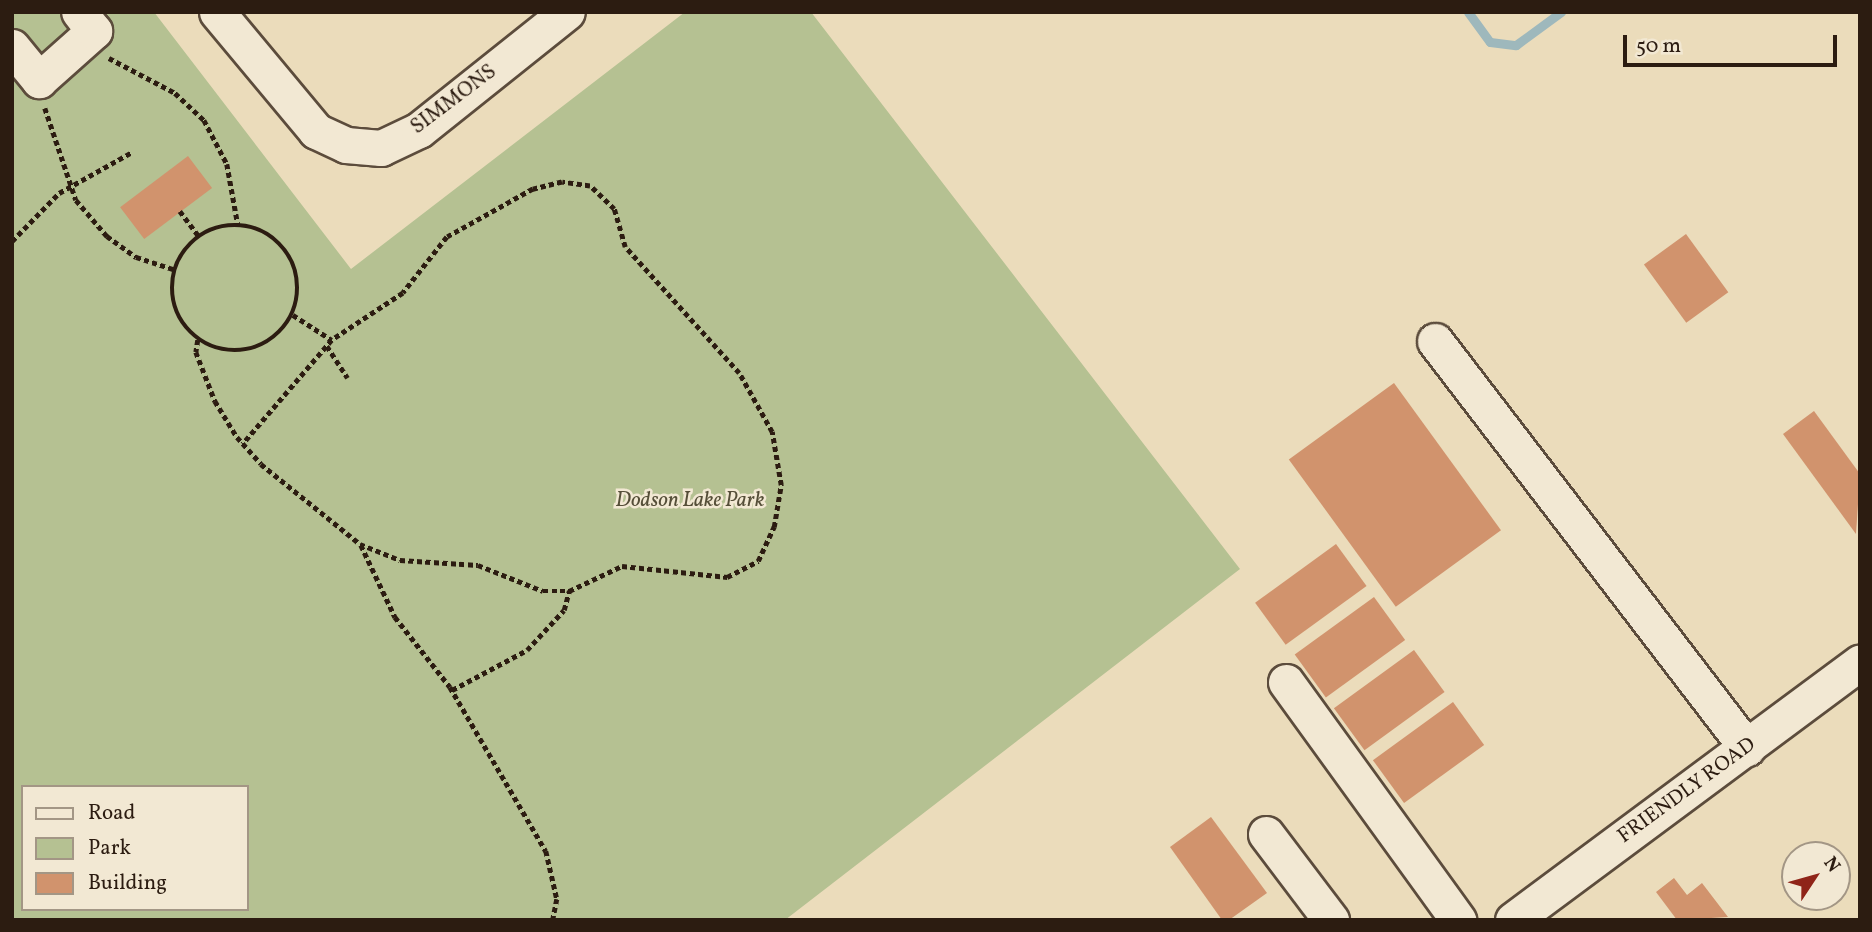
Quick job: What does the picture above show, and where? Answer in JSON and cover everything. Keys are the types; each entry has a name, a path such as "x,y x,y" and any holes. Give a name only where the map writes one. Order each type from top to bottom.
{"street":[{"name":"SIMMONS","path":"217,12 316,131 346,145 381,148 419,130 567,12"},
{"path":"12,47 39,80 80,28"},
{"path":"1435,341 1747,748"},
{"name":"FRIENDLY ROAD","path":"1513,920 1860,662"},
{"path":"1286,682 1458,920"},
{"path":"1266,834 1331,920"}],"path":[{"path":"80,28 175,93 204,120 227,164 238,225"},
{"path":"44,104 70,188 107,236 136,257 174,269"},
{"path":"12,241 70,188 132,152"},
{"path":"198,340 196,352 215,401 243,444 360,544 401,559 478,565 543,591 569,591 622,566 727,577 758,561 774,527 781,485 772,432 740,373 625,247 614,209 590,186 562,182 533,189 460,227 403,293 332,340 243,444"},
{"path":"180,211 199,236"},
{"path":"238,225 266,232 293,262 298,281 293,315 260,347 217,349 198,340 173,305 174,269 199,236 238,225"},
{"path":"293,315 332,340"},
{"path":"327,346 348,378"},
{"path":"360,544 395,617 452,690 546,851 557,899 553,920"},
{"path":"452,690 527,650 564,610 569,591"}],"green space":[{"name":"Dodson Lake Park","path":"12,12 154,12 351,269 685,12 811,12 1240,569 785,920 12,920"}],"building":[{"path":"188,156 212,188 144,239 120,207"},
{"path":"1686,234 1728,292 1686,323 1644,265"},
{"path":"1394,383 1501,530 1396,607 1289,459"},
{"path":"1814,411 1860,474 1856,534 1783,434"},
{"path":"1336,544 1367,586 1286,645 1255,603"},
{"path":"1374,597 1405,640 1326,697 1295,655"},
{"path":"1414,650 1445,692 1364,750 1334,708"},
{"path":"1453,702 1484,745 1404,803 1373,760"},
{"path":"1211,817 1267,893 1229,920 1222,920 1170,847"},
{"path":"1674,878 1687,895 1702,883 1728,917 1677,920 1656,892"}],"waterway":[{"path":"1468,12 1490,42 1516,45 1561,12"}]}
